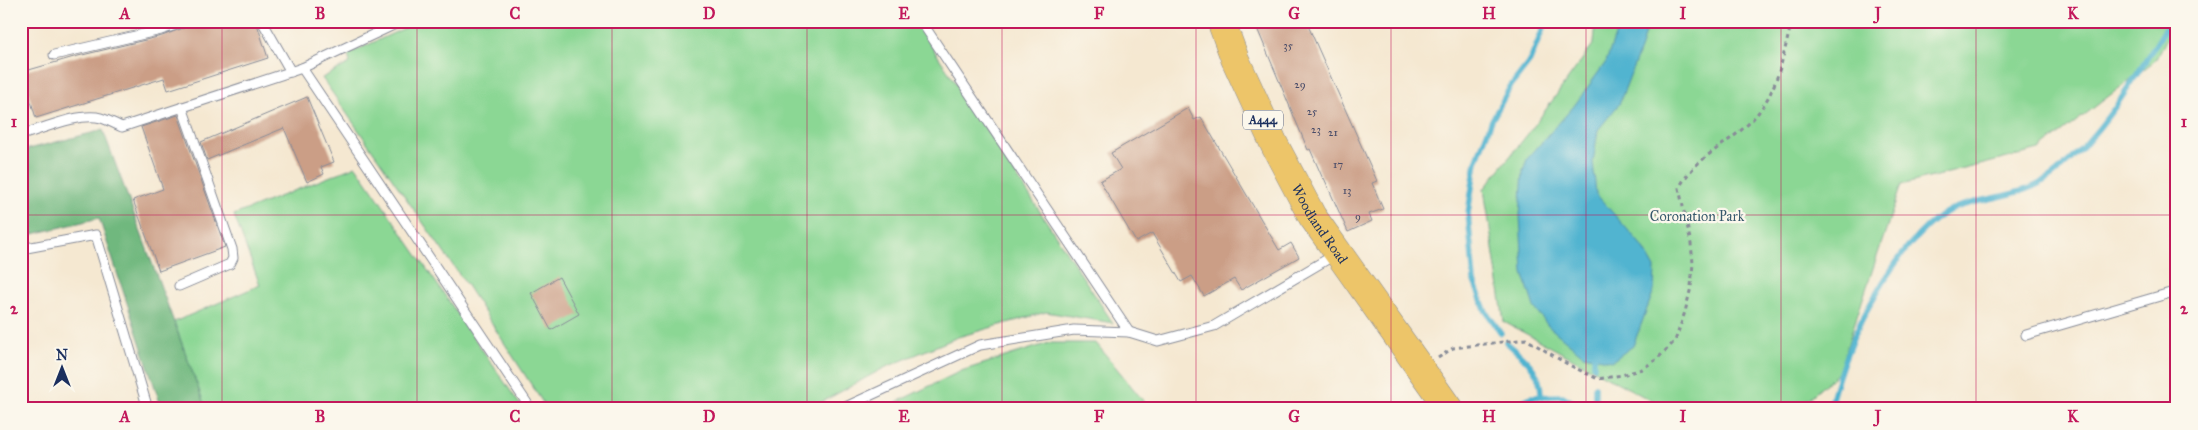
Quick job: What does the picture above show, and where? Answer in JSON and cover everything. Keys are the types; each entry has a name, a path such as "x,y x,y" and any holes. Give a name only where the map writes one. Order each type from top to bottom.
{"highway":[{"name":"Woodland Road","path":"1221,21 1235,59 1275,146 1312,216 1449,409"}],"lane":[{"path":"54,55 161,30 188,21"},
{"path":"262,21 291,72"},
{"path":"21,135 73,120 92,117 101,118 122,126 302,68 402,21"},
{"path":"921,21 1129,332"},
{"path":"302,68 531,409"},
{"path":"179,286 230,264 233,258 232,249 182,108"},
{"path":"21,249 96,235 148,409"},
{"path":"842,409 980,346 1074,330 1129,332 1158,341 1214,326 1337,253"},
{"path":"2026,336 2177,291"}],"path":[{"path":"1420,369 1453,348 1526,339 1569,365 1598,379 1642,369 1657,359 1675,341 1691,287 1693,263 1691,244 1679,188 1687,173 1746,126 1762,108 1774,89 1792,21"}],"green space":[{"path":"420,21 915,21 1113,323 1046,312 958,337 884,368 809,409 547,409 468,287 322,78 350,63 348,54"},
{"name":"Coronation Park","path":"1596,21 2175,21 2157,59 2039,150 1901,185 1838,373 1797,409 1667,409 1504,322 1484,189 1531,130 1594,43"},
{"path":"103,130 206,409 162,409 99,218 21,237 21,151"},
{"path":"356,166 523,409 206,409 174,322 260,285 234,215"},
{"path":"1049,343 1096,343 1150,409 882,409 961,371"}],"water":[{"path":"1620,21 1648,21 1641,47 1619,104 1598,130 1593,162 1596,194 1643,247 1655,268 1654,290 1633,346 1612,361 1583,355 1548,326 1534,307 1523,273 1520,215 1523,171 1527,159 1574,106 1606,62"}],"building":[{"path":"201,21 256,21 268,58 168,90 164,78 36,118 22,72 74,57 162,36"},
{"path":"1254,21 1306,21 1377,181 1372,183 1383,209 1369,214 1372,221 1348,232 1310,149 1308,150"},
{"path":"307,97 334,162 321,167 324,174 307,182 284,128 207,160 201,142"},
{"path":"1188,108 1194,120 1201,117 1279,250 1291,243 1299,257 1241,290 1234,279 1204,296 1192,276 1181,282 1152,233 1136,242 1100,181 1121,169 1111,153"},
{"path":"178,115 225,247 159,271 133,200 163,189 141,127"},
{"path":"559,277 579,314 551,330 531,293"}],"waterway":[{"path":"1501,333 1485,310 1474,281 1468,213 1476,162 1492,120 1510,87 1530,61 1546,21"},
{"path":"1829,409 1842,365 1855,333 1892,268 1908,248 1941,215 1971,203 2022,191 2046,180 2057,172 2090,139 2105,120 2132,82 2170,21"},
{"path":"1506,342 1526,360 1535,372 1539,379 1541,397"},
{"path":"1594,357 1594,367"},
{"path":"1595,387 1595,409"},
{"path":"1506,409 1531,397 1563,396 1584,409"}]}
